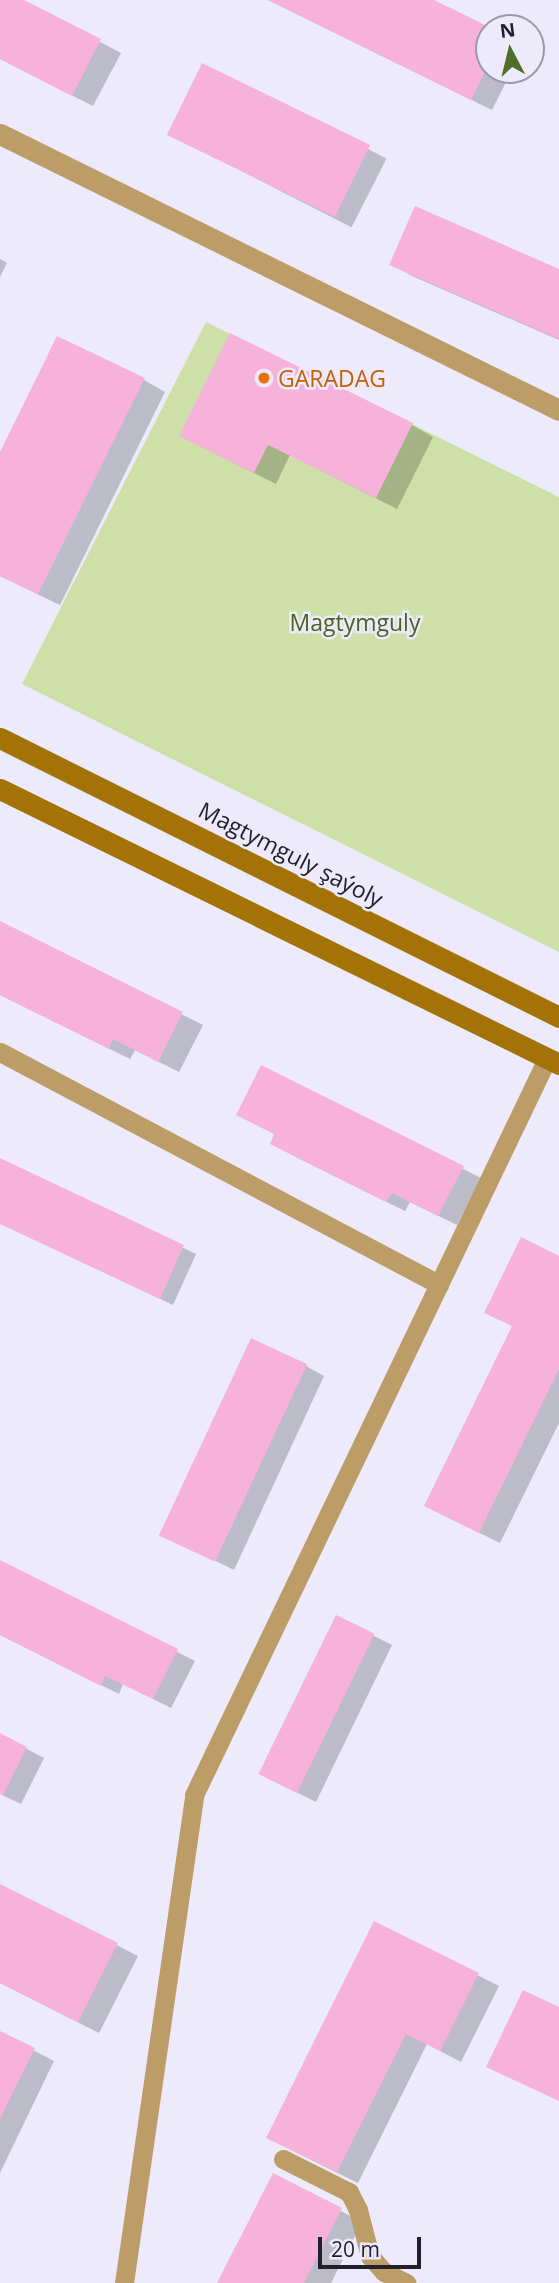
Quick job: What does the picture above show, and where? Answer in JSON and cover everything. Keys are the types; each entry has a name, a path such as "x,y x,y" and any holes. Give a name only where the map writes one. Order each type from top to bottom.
{"street":[{"path":"0,134 559,410"},
{"name":"Magtymguly şaýoly","path":"0,738 559,1017"},
{"path":"0,789 553,1061"}],"lane":[{"path":"0,1052 439,1284"},
{"path":"124,2283 194,1795 439,1284 553,1061"},
{"path":"283,2159 349,2192 358,2210 370,2256 384,2272 407,2283"}],"green space":[{"name":"Magtymguly","path":"206,322 559,497 559,952 22,684"}],"building":[{"path":"0,0 24,0 101,39 72,96 0,59"},
{"path":"268,0 434,0 475,20 475,84 479,84 471,100"},
{"path":"202,63 370,145 335,217 167,135"},
{"path":"415,206 559,269 559,339 389,265"},
{"name":"GARADAG","path":"230,333 413,423 376,498 268,445 254,473 179,436"},
{"path":"57,336 145,378 38,594 0,576 0,452"},
{"path":"0,921 183,1012 158,1062 113,1039 109,1049 0,995"},
{"path":"261,1065 464,1166 438,1216 392,1193 386,1202 270,1144 274,1134 236,1115"},
{"path":"0,1158 184,1245 160,1299 0,1224"},
{"path":"521,1237 559,1256 559,1369 479,1533 424,1506 512,1326 484,1313"},
{"path":"251,1338 307,1364 215,1562 159,1536"},
{"path":"0,1560 178,1649 153,1699 105,1676 101,1686 0,1635"},
{"path":"336,1615 375,1634 297,1793 258,1774"},
{"path":"0,1733 27,1747 3,1795 0,1794"},
{"path":"0,1884 118,1943 78,2022 0,1983"},
{"path":"374,1921 479,1973 440,2051 406,2034 337,2172 266,2138"},
{"path":"523,1990 559,2007 559,2101 486,2067"},
{"path":"0,2031 35,2048 0,2119"},
{"path":"273,2173 342,2208 304,2283 217,2283"}],"place":[{"name":"GARADAG","path":"264,378"}]}
